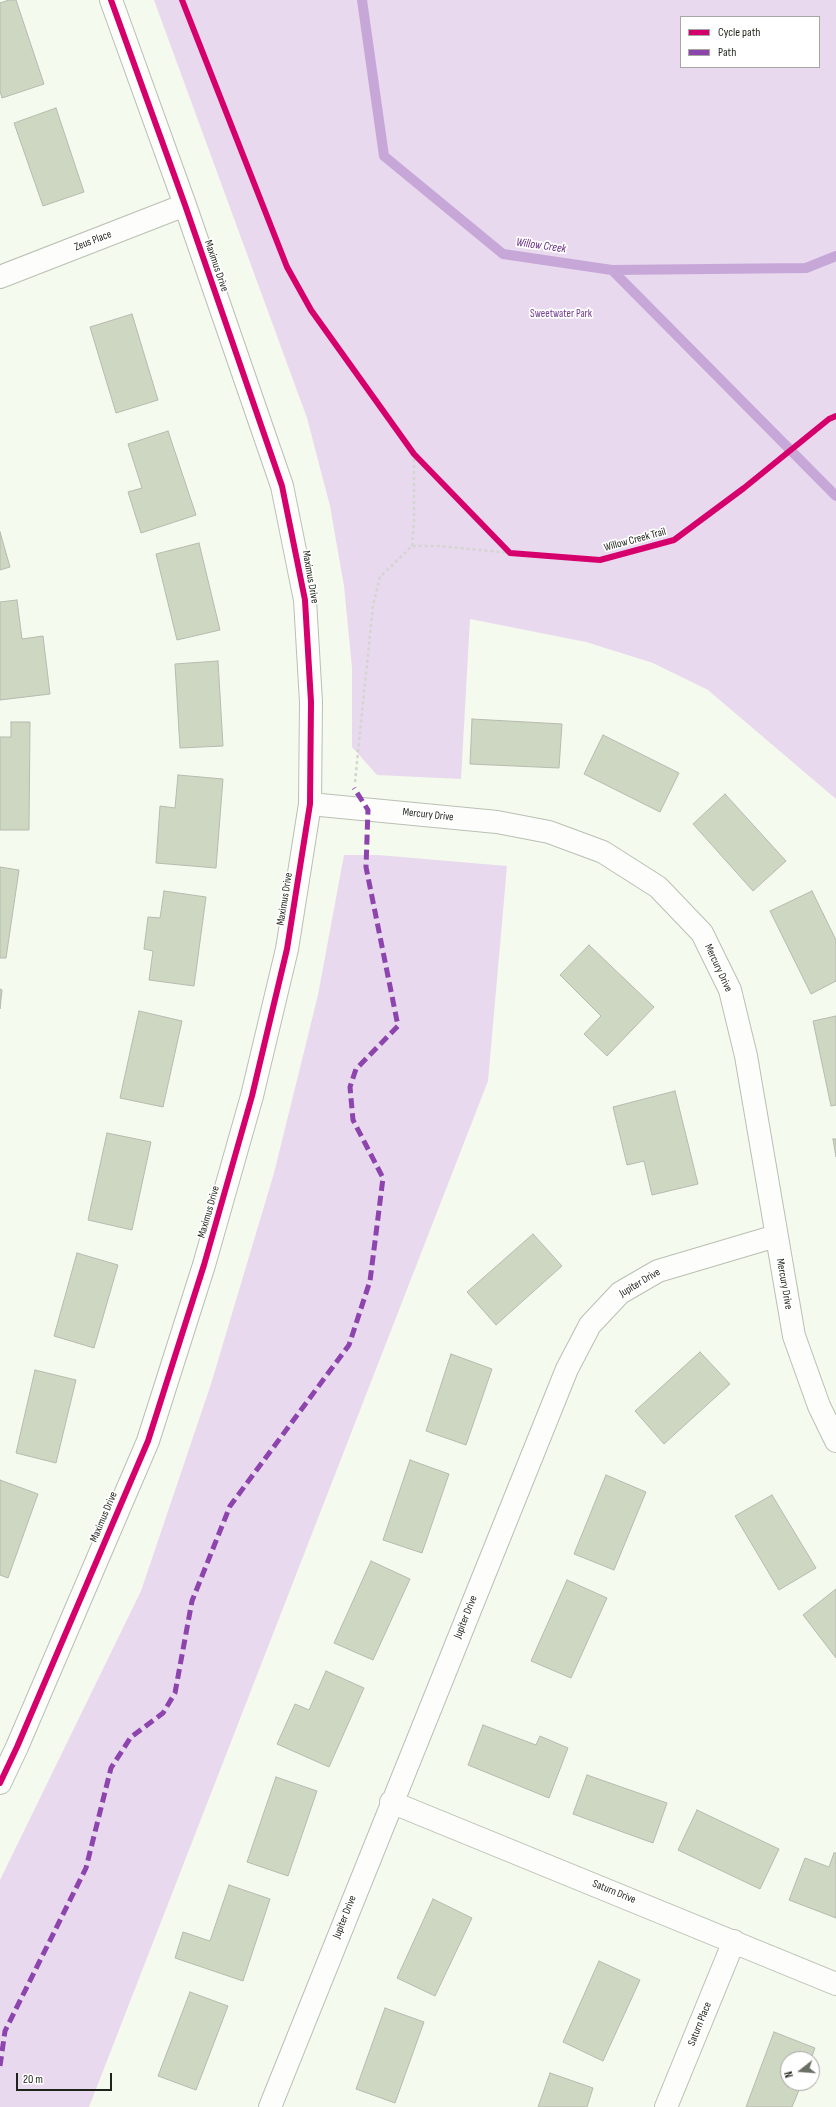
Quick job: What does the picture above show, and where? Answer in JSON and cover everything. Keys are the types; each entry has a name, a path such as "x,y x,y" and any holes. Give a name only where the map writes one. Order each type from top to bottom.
{"street":[{"name":"Maximus Drive","path":"0,1783 17,1747 148,1441 202,1273 252,1096 287,949 310,804 311,702 305,600 282,486 185,205 111,0"},
{"name":"Zeus Place","path":"0,277 185,205"},
{"name":"Mercury Drive","path":"310,804 497,822 549,832 603,852 658,887 702,933 730,990 746,1056 794,1336 819,1406 836,1441"},
{"name":"Jupiter Drive","path":"270,2107 391,1802 567,1369 590,1324 620,1293 658,1271 776,1236"},
{"name":"Saturn Drive","path":"391,1802 836,1984"},
{"name":"Saturn Place","path":"666,2107 734,1941"}],"path":[{"path":"414,454 419,460"},
{"path":"354,788 373,605 380,577 412,546 414,522 414,454"},
{"path":"412,546 439,546 518,554"},
{"path":"505,548 510,553"}],"green space":[{"name":"Sweetwater Park","path":"154,0 836,0 836,799 708,690 653,663 586,642 470,619 461,779 377,775 352,747 352,668 344,586 330,506 307,418"},
{"path":"344,855 378,855 507,866 488,1081 89,2107 0,2107 0,1880 141,1591 211,1384 274,1173 318,995"}],"building":[{"path":"9,0 16,0 44,84 2,98 0,91 0,3"},
{"path":"56,108 84,192 43,206 14,123"},
{"path":"132,314 158,400 116,413 90,327"},
{"path":"168,431 196,515 141,533 128,492 142,488 128,444"},
{"path":"0,532 10,567 0,570"},
{"path":"199,543 220,630 177,640 156,554"},
{"path":"17,600 22,639 43,636 50,694 0,700 0,602"},
{"path":"218,661 223,746 180,748 175,664"},
{"path":"472,719 562,724 559,768 470,764"},
{"path":"11,722 30,722 29,830 0,830 0,737 11,737"},
{"path":"603,735 679,773 660,812 584,774"},
{"path":"178,775 223,779 216,868 156,863 160,806 175,808"},
{"path":"725,794 786,861 753,891 693,824"},
{"path":"0,867 19,870 6,958 0,958"},
{"path":"164,891 206,897 194,986 149,980 153,951 144,949 148,917 160,918"},
{"path":"812,891 836,940 836,981 811,994 770,911"},
{"path":"589,945 654,1007 607,1056 584,1034 601,1016 560,975"},
{"path":"0,989 2,990 0,1009"},
{"path":"139,1011 182,1021 163,1107 120,1098"},
{"path":"836,1016 836,1105 831,1106 813,1021"},
{"path":"675,1091 698,1184 652,1195 644,1161 627,1165 613,1107"},
{"path":"107,1133 151,1142 132,1230 88,1220"},
{"path":"833,1139 836,1139 836,1157"},
{"path":"533,1234 562,1266 496,1325 467,1292"},
{"path":"77,1253 118,1265 94,1348 54,1336"},
{"path":"700,1352 730,1384 664,1444 635,1411"},
{"path":"451,1354 492,1369 466,1445 426,1431"},
{"path":"35,1370 76,1380 56,1463 16,1453"},
{"path":"410,1460 449,1474 422,1553 383,1540"},
{"path":"606,1475 646,1492 614,1570 574,1554"},
{"path":"0,1480 38,1494 8,1578 0,1575"},
{"path":"772,1495 816,1568 779,1590 735,1516"},
{"path":"371,1561 410,1579 373,1660 334,1643"},
{"path":"567,1580 607,1598 571,1678 531,1661"},
{"path":"836,1589 836,1658 803,1615"},
{"path":"326,1671 364,1688 329,1767 277,1744 295,1704 309,1710"},
{"path":"483,1725 536,1745 540,1736 568,1748 549,1798 468,1765"},
{"path":"587,1775 667,1803 653,1843 573,1814"},
{"path":"276,1777 317,1791 288,1876 247,1862"},
{"path":"697,1810 779,1849 760,1889 678,1850"},
{"path":"834,1853 836,1853 836,1918 789,1900 805,1858 829,1867"},
{"path":"229,1885 270,1899 243,1981 175,1958 183,1932 210,1941"},
{"path":"433,1899 472,1918 435,1996 397,1978"},
{"path":"599,1961 640,1980 603,2061 563,2042"},
{"path":"190,1992 228,2006 196,2090 158,2076"},
{"path":"385,2008 424,2022 395,2103 356,2089"},
{"path":"774,2032 815,2048 814,2051 780,2051 780,2091 799,2091 792,2107 746,2107"},
{"path":"550,2073 593,2088 587,2107 538,2107"}],"waterway":[{"name":"Willow Creek","path":"362,0 384,156 503,254 612,270 806,268 836,256"},
{"path":"612,270 836,496"}],"marked path":[{"path":"0,2066 5,2031 86,1868 111,1768 131,1737 163,1713 175,1693 192,1601 230,1506 349,1345 370,1281 383,1178 353,1120 350,1087 356,1069 398,1026 366,867 368,810 354,788"}],"cycle path":[{"path":"0,1783 17,1747 148,1441 204,1265 252,1096 287,949 310,804 311,702 305,600 282,486 185,205 111,0"},
{"name":"Willow Creek Trail","path":"182,0 287,267 311,310 414,454 510,553 600,560 674,540 744,488 829,419 836,416"}]}
